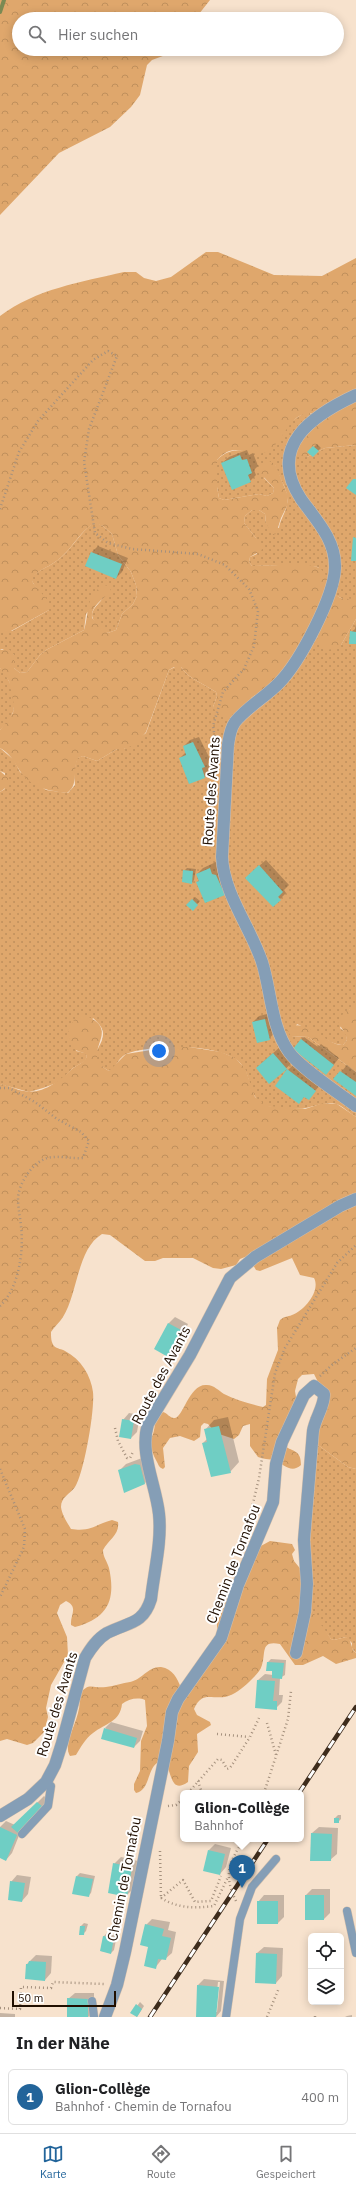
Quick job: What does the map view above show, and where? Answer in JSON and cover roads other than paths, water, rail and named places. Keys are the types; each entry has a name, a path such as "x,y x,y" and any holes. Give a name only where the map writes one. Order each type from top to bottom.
{"street":[{"name":"Route des Avants","path":"356,395 330,407 317,417 296,440 290,451 288,468 293,485 328,537 336,568 328,598 295,664 279,683 235,722 230,732 222,857 222,869 227,886 261,961 283,1042 293,1057 356,1106"},
{"name":"Route des Avants","path":"0,1816 28,1798 46,1782 55,1765 62,1743 84,1658 98,1639 108,1633 134,1623 142,1617 148,1609 151,1599 159,1529 159,1514 144,1440 148,1424 190,1355 230,1278 255,1257 340,1206 356,1199"},
{"name":"Chemin de Tornafou","path":"105,2017 117,1985 168,1741 172,1712 186,1686 221,1638 238,1585 273,1502 276,1486 276,1464 282,1442 304,1395 314,1386 324,1394 325,1401 315,1418 313,1431 304,1540 307,1584 305,1612 296,1653"}],"lane":[{"path":"22,1834 48,1806 51,1786 46,1782"},
{"path":"226,2017 240,1919 252,1887 276,1860"},
{"path":"347,1911 356,1953"},
{"path":"92,2001 94,2017"}],"waterway":[{"path":"0,12 4,0"}],"railway":[{"path":"301,1790 356,1707"},
{"path":"150,2017 266,1842"}],"place":[{"name":"Glion-Collège","path":"242,1888"}]}
